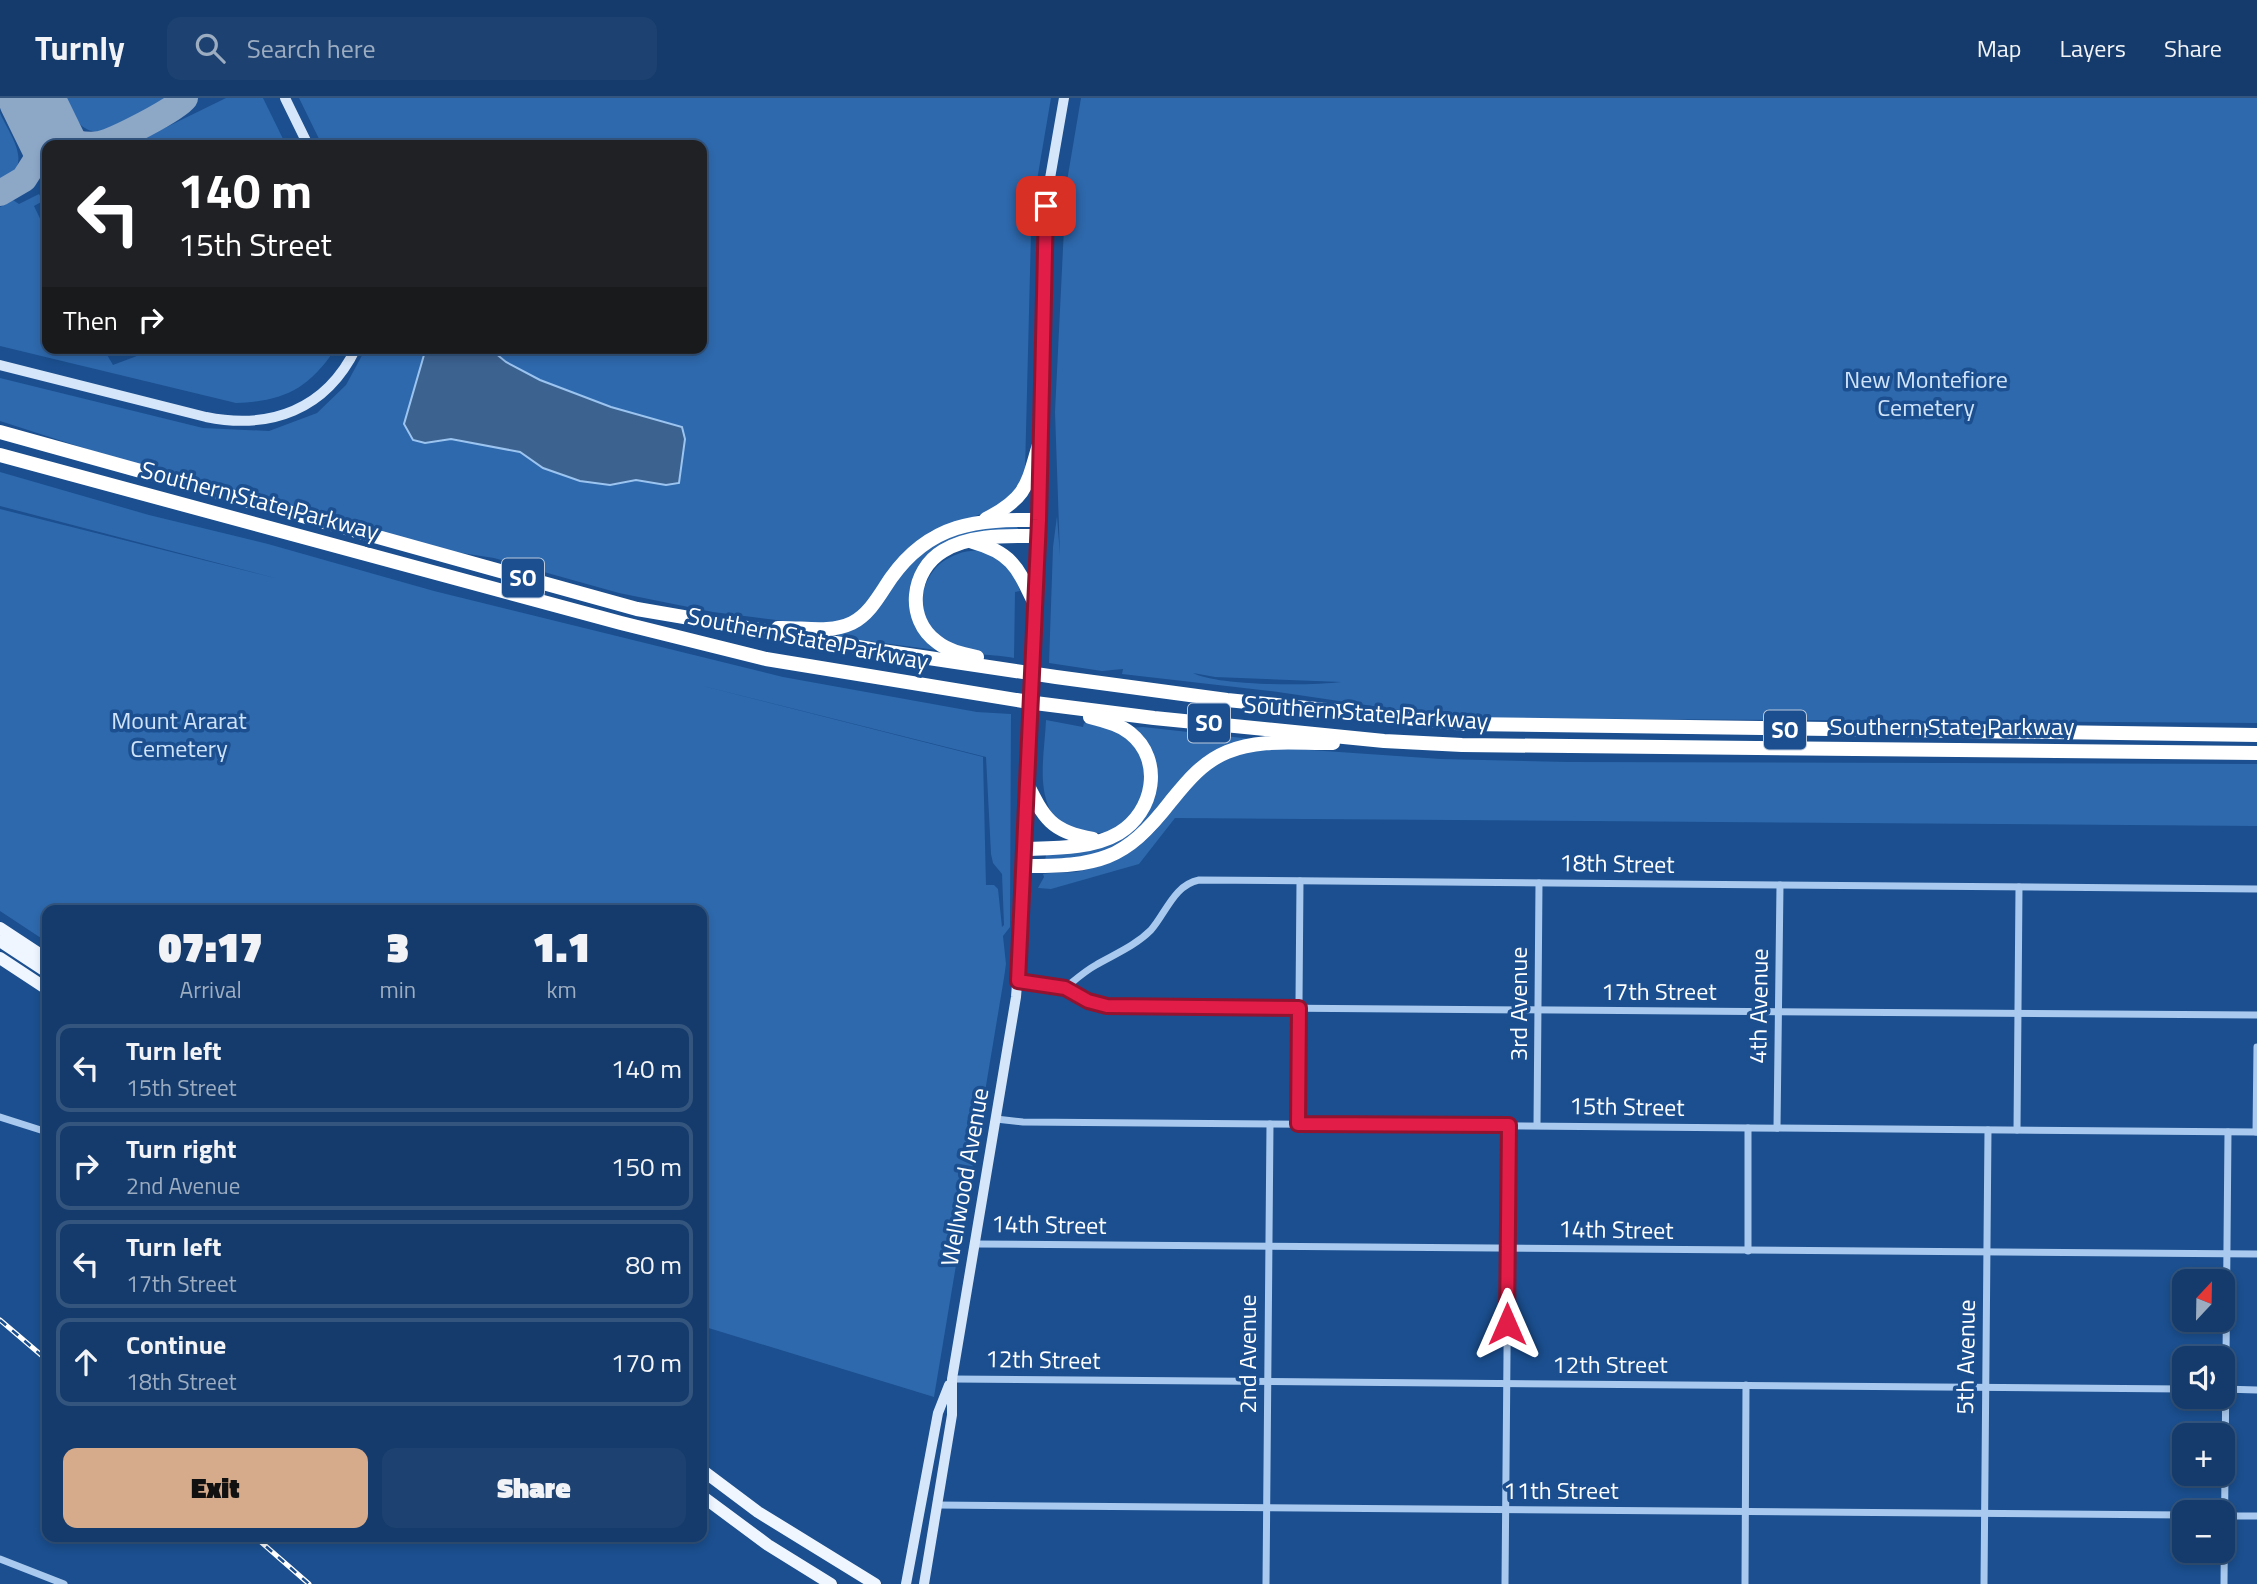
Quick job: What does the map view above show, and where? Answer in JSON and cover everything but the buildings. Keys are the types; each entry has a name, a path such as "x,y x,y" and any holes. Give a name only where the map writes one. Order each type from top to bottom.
{"highway":[{"name":"Southern State Parkway","path":"0,432 638,608 748,630 1227,700 1466,724 2257,735"},
{"path":"981,521 1007,508 1019,497 1027,483 1041,438"},
{"name":"Southern State Parkway","path":"0,455 621,624 740,652 892,681 1035,703 1384,741 1540,747 2257,753"},
{"path":"748,630 800,627 821,630 850,624 866,613 900,567 929,540 954,527 981,521 1039,520"},
{"path":"1038,536 969,541 949,547 937,555 920,576 915,601 919,619 935,641 954,651 1056,677"},
{"path":"969,541 992,548 1008,558 1019,572 1035,604"},
{"path":"1024,849 1101,840 1126,828 1144,806 1151,781 1151,769 1145,752 1134,737 1118,726 1035,703"},
{"path":"1023,866 1082,864 1121,851 1146,832 1198,769 1227,752 1250,745 1270,743 1384,741"},
{"path":"1026,782 1044,815 1057,828 1073,835 1101,840"}],"main road":[{"path":"285,98 306,140"},
{"name":"Wellwood Avenue","path":"952,1378 1018,981 1039,520 1044,237 1049,184 1064,98"},
{"path":"0,365 231,422 252,422 286,414 317,397 343,371 353,354"},
{"path":"0,928 42,956"},
{"path":"0,941 42,969"},
{"path":"0,958 42,986"},
{"path":"924,1584 952,1415 952,1378"},
{"path":"906,1584 938,1413 952,1378"},
{"path":"707,1473 782,1528 875,1584"},
{"path":"707,1500 768,1545 831,1584"}],"street":[{"name":"18th Street","path":"1065,988 1085,971 1144,936 1161,918 1179,891 1189,883 1205,880 2257,889"},
{"path":"1298,1124 1300,881"},
{"name":"3rd Avenue","path":"1537,1125 1539,883"},
{"name":"4th Avenue","path":"1777,1128 1780,885"},
{"path":"2017,1130 2019,887"},
{"path":"1018,981 1065,988"},
{"name":"17th Street","path":"1065,988 1088,1001 1107,1006 2257,1015"},
{"path":"2257,1047 2257,1132"},
{"path":"0,1117 42,1130"},
{"name":"15th Street","path":"996,1119 1023,1122 2257,1132"},
{"name":"2nd Avenue","path":"1266,1584 1270,1124"},
{"path":"1505,1584 1509,1125"},
{"path":"1748,1128 1748,1251"},
{"name":"5th Avenue","path":"1984,1584 1988,1130"},
{"path":"2225,1346 2228,1132"},
{"name":"14th Street","path":"975,1244 2257,1254"},
{"name":"12th Street","path":"952,1378 2172,1389"},
{"path":"1745,1584 1746,1385"},
{"path":"2235,1389 2257,1390"},
{"path":"2223,1500 2224,1409"},
{"name":"11th Street","path":"937,1504 2172,1515"},
{"path":"2235,1516 2257,1516"},
{"path":"0,1559 64,1584"},
{"path":"2224,1563 2224,1584"}],"green space":[{"path":"66,98 172,98 103,132 95,132 83,127"},
{"path":"226,98 263,98 284,140 140,140"},
{"path":"299,98 1051,98 1031,233 1025,471 1020,490 1002,507 931,531 903,553 863,610 849,620 823,626 713,612 619,593 494,558 442,550 93,451 0,421 0,378 203,428 269,431 317,413 346,385 363,354 707,354 707,140 320,140"},
{"name":"New Montefiore Cemetery","path":"1081,98 2257,98 2257,723 1487,718 1413,712 1278,692 1122,674 1123,669 1102,671 1049,663 1053,547 1057,516 1060,556 1055,412 1066,187","holes":["1193,673 1215,677 1341,682 1243,683"]},
{"path":"0,113 15,142 19,160 11,176 0,183"},
{"path":"39,194 42,199 34,206 42,223 42,354 107,354 113,365 142,354 332,354 314,375 292,391 267,400 236,403 0,346 0,207 13,200 19,204"},
{"name":"Mount Ararat Cemetery","path":"0,472 434,591 783,677 977,712 1011,714 1010,927 1003,936 1006,964 934,1397 707,1328 707,905 42,905 42,939 0,911 0,509 279,579 0,506","holes":["695,684 986,757 993,863 1002,874 1002,927 998,889 994,885 986,885 983,757"]},
{"path":"1017,527 1020,531 949,542 914,583 936,650 837,637 900,572 937,542 976,528"},
{"path":"979,550 1006,564 1020,591 1015,592 1014,658 957,649 937,637 928,625 923,597 933,571 958,554"},
{"path":"1046,720 1083,727 1084,723 1110,729 1128,740 1140,755 1145,772 1144,791 1138,808 1126,822 1110,831 1082,833 1071,829 1053,814 1043,785"},
{"path":"1143,727 1252,739 1229,748 1146,827 1087,861 1045,860 1046,855 1090,850 1116,842 1138,826 1150,807 1155,790 1128,728"},
{"path":"1265,747 1441,759 1568,762 2257,764 2257,826 1175,818 1139,864 1051,889 1038,888 1043,874 1093,868 1133,850 1151,836 1207,770 1230,757"}],"shaded area":[{"path":"424,354 496,354 540,380 611,407 682,427 685,439 679,483 666,485 636,480 610,485 580,481 543,468 520,452 451,439 425,443 413,440 404,424"}],"taxiway":[{"path":"110,140 158,117 185,98"},
{"path":"49,140 60,140"},
{"path":"0,193 24,179 42,151"}],"runway":[{"path":"31,98 52,140"}],"railway":[{"path":"0,1320 42,1356"},
{"path":"261,1542 309,1584"}],"route":[{"path":"1046,206 1039,520 1018,981 1065,988 1095,1004 1107,1006 1299,1008 1298,1124 1509,1125 1507,1324"}]}
